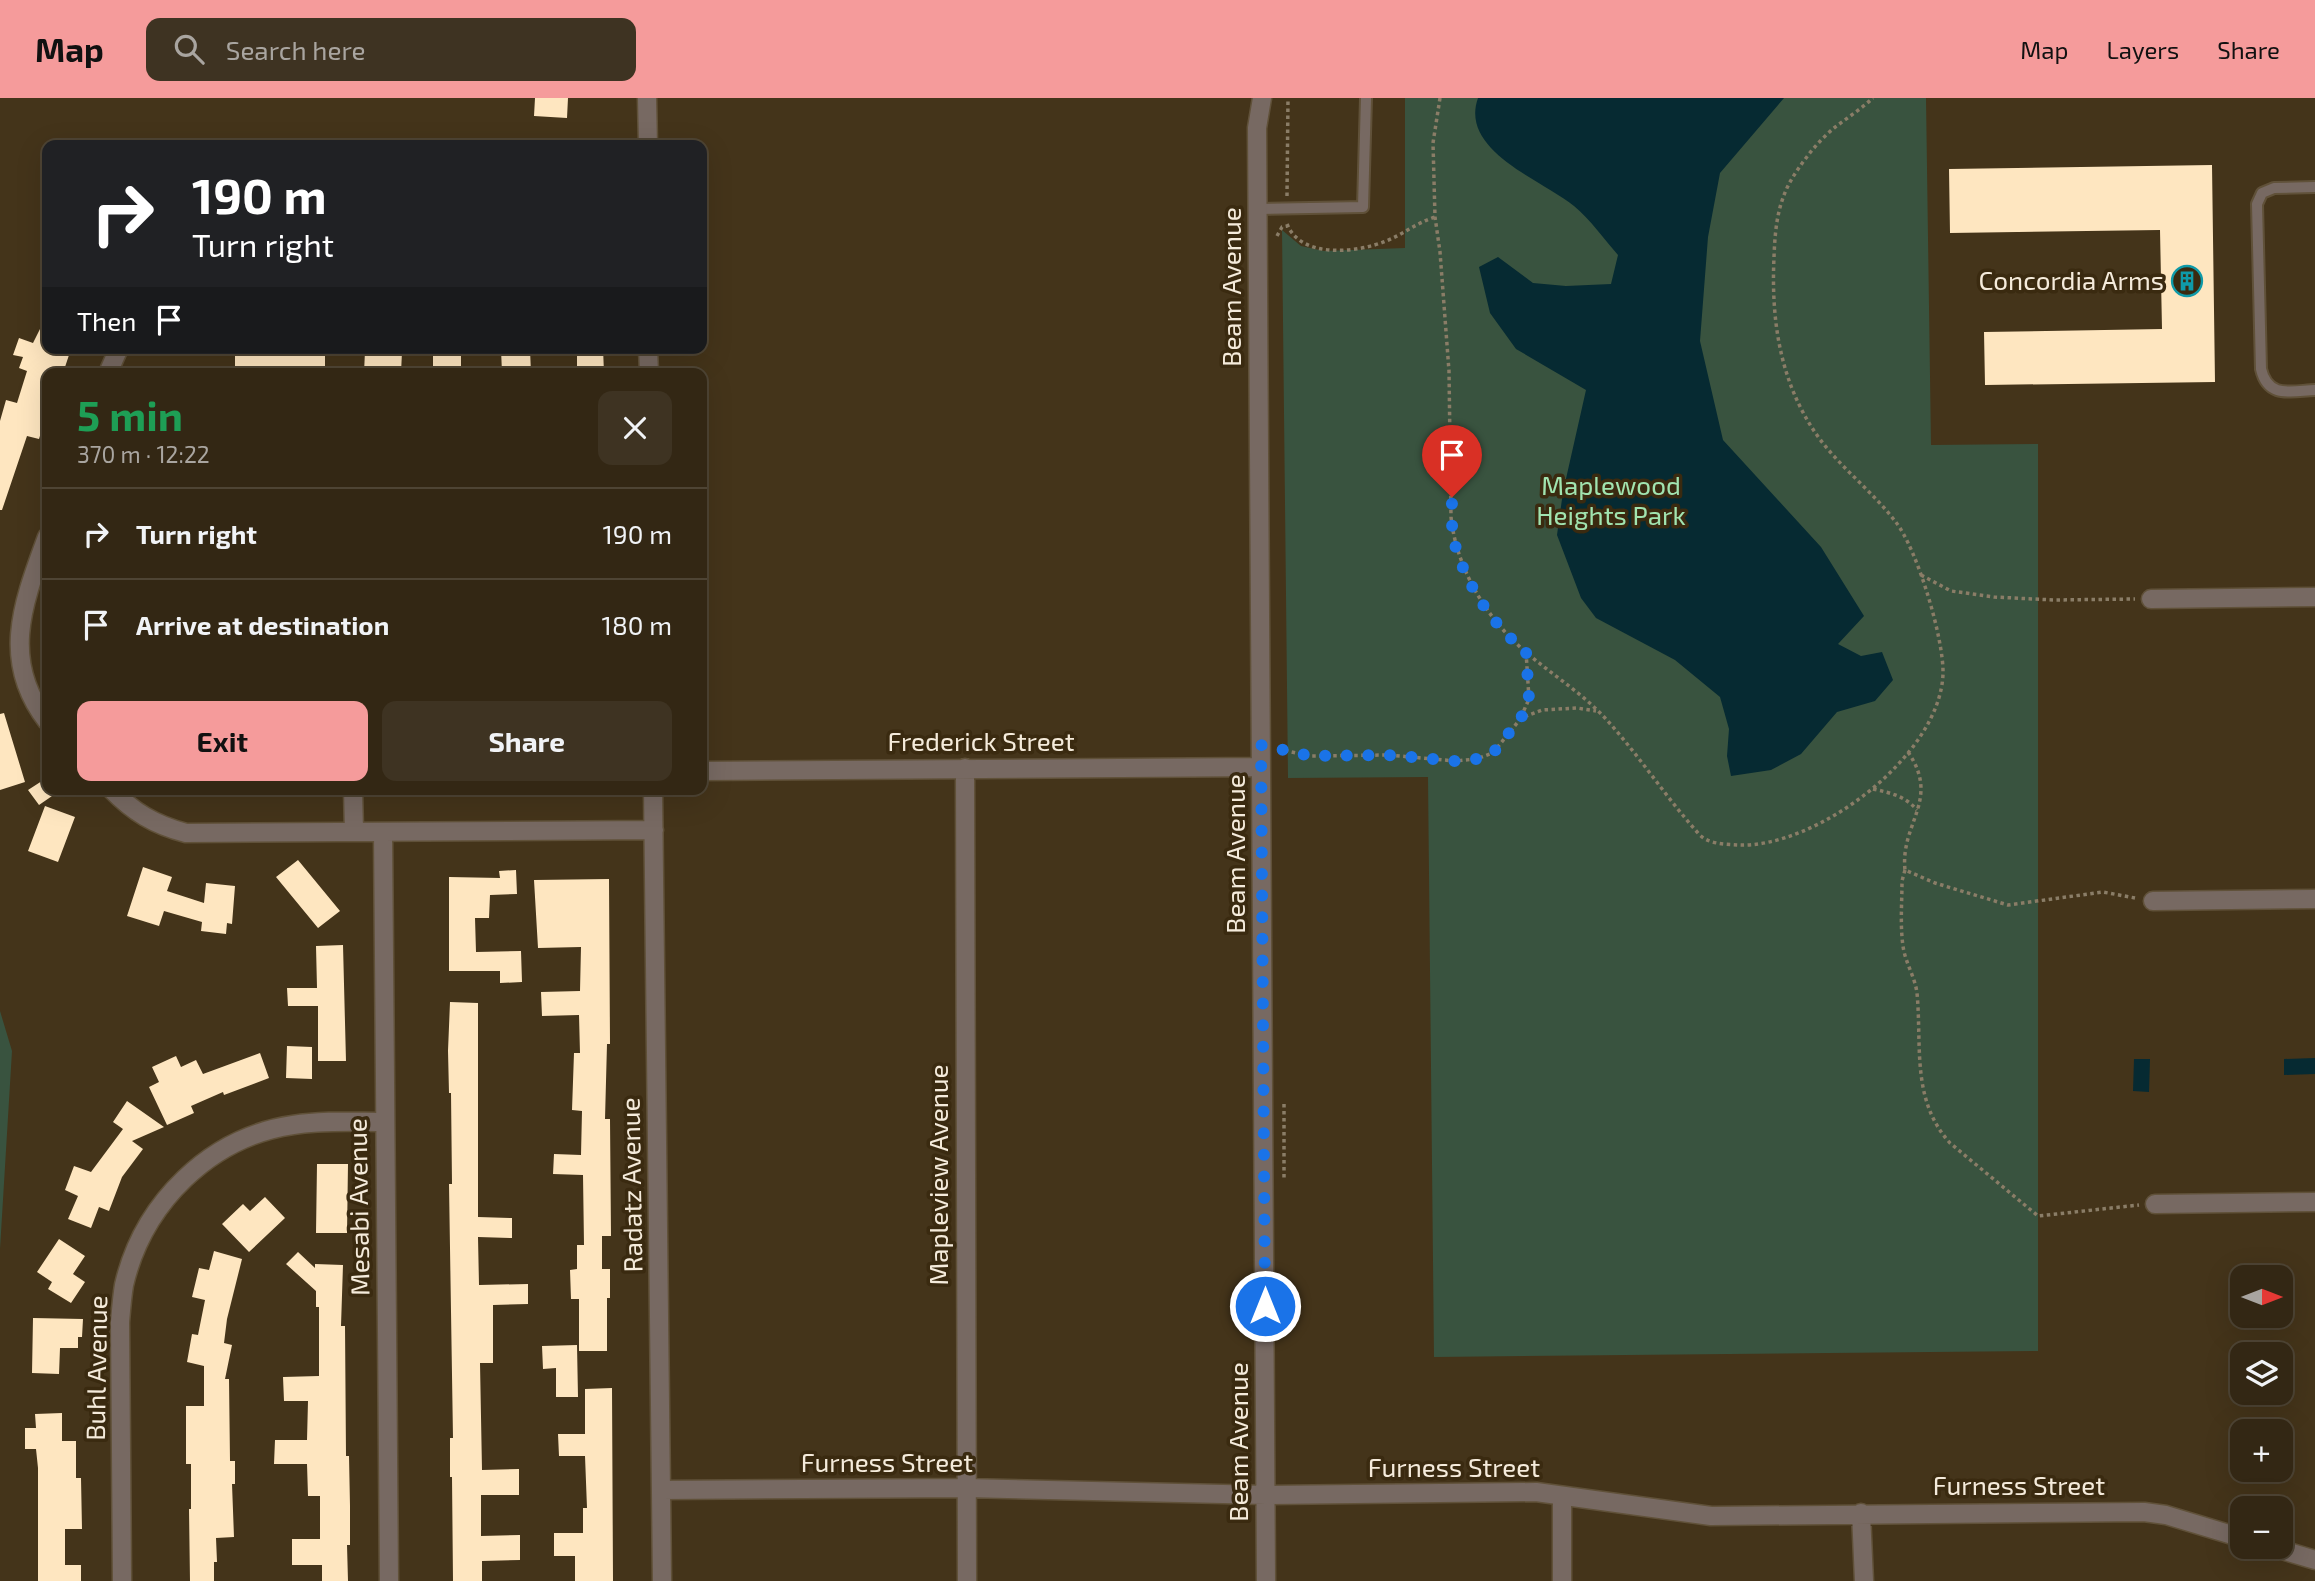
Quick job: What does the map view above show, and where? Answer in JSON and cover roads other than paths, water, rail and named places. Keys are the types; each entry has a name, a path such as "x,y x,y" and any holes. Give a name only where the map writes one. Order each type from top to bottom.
{"street":[{"path":"647,98 648,140"},
{"name":"Beam Avenue","path":"1252,98 1258,128"},
{"name":"Beam Avenue","path":"1262,98 1258,128 1258,209 1266,1581"},
{"path":"42,551 21,608 15,630 14,651 26,694 42,715"},
{"path":"2151,599 2315,597"},
{"name":"Frederick Street","path":"707,771 1261,767"},
{"name":"Mapleview Avenue","path":"965,768 967,1581"},
{"path":"117,795 145,818 165,828 186,833 654,830"},
{"path":"353,795 354,832"},
{"name":"Radatz Avenue","path":"653,795 662,1581"},
{"name":"Mesabi Avenue","path":"383,832 389,1581"},
{"path":"2153,901 2315,899"},
{"name":"Buhl Avenue","path":"121,1581 120,1322 124,1286 147,1224 164,1200 189,1174 212,1156 238,1142 265,1131 293,1125 385,1122"},
{"path":"2155,1204 2315,1202"},
{"name":"Furness Street","path":"661,1490 966,1488 1266,1495 1536,1492 1711,1516 2144,1512 2166,1515 2230,1534"},
{"path":"1562,1496 1562,1581"},
{"path":"1861,1513 1864,1581"},
{"path":"2293,1553 2315,1560"}],"lane":[{"path":"1258,209 1363,207 1366,98"},
{"path":"2315,187 2274,188 2262,193 2256,204 2260,369 2263,382 2276,391 2315,390"}],"water":[{"path":"1478,98 1784,98 1720,173 1708,237 1700,341 1723,440 1821,547 1864,616 1838,644 1861,656 1882,652 1893,680 1875,701 1837,712 1801,754 1771,770 1731,776 1727,756 1729,729 1720,697 1675,660 1596,618 1581,598 1557,535 1563,492 1586,390 1516,349 1490,313 1479,267 1498,257 1533,283 1566,286 1611,284 1618,255 1574,206 1507,162 1492,149 1480,134 1475,117"},
{"path":"2315,1058 2315,1074 2284,1075 2284,1059"},
{"path":"2134,1059 2150,1059 2149,1092 2133,1091"}],"place":[{"name":"Concordia Arms","path":"2187,281"}],"park label":[{"name":"Maplewood Heights Park","path":"1611,501"}]}
